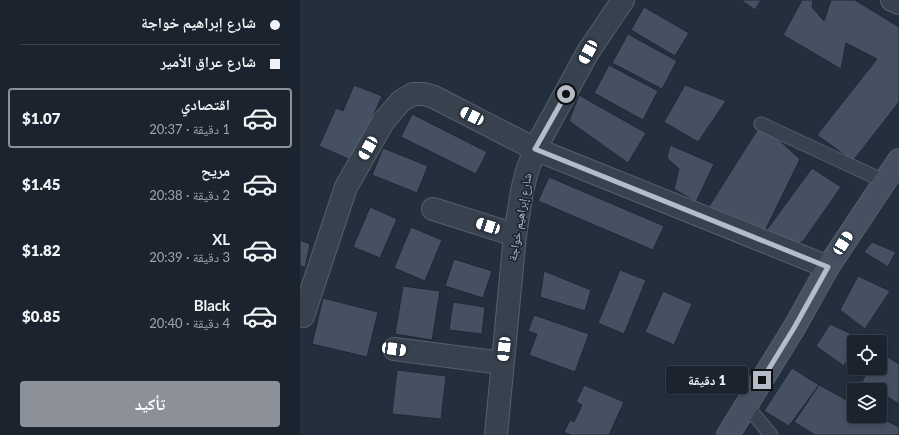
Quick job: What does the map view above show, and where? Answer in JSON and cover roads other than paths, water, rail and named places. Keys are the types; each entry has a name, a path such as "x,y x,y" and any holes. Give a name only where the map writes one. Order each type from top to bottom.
{"main road":[{"path":"728,435 794,328 828,267 899,160"}],"street":[{"name":"شارع إبراهيم خواجة","path":"496,435 515,235 522,191 527,171 535,149 588,52 623,0"},
{"path":"892,0 899,3"},
{"path":"303,316 346,188 383,122 401,101 413,94 424,94 434,97 535,149 828,267"},
{"path":"433,209 515,235"},
{"path":"394,349 502,363"}],"lane":[{"path":"761,124 884,181"},
{"path":"746,405 771,435"}]}
